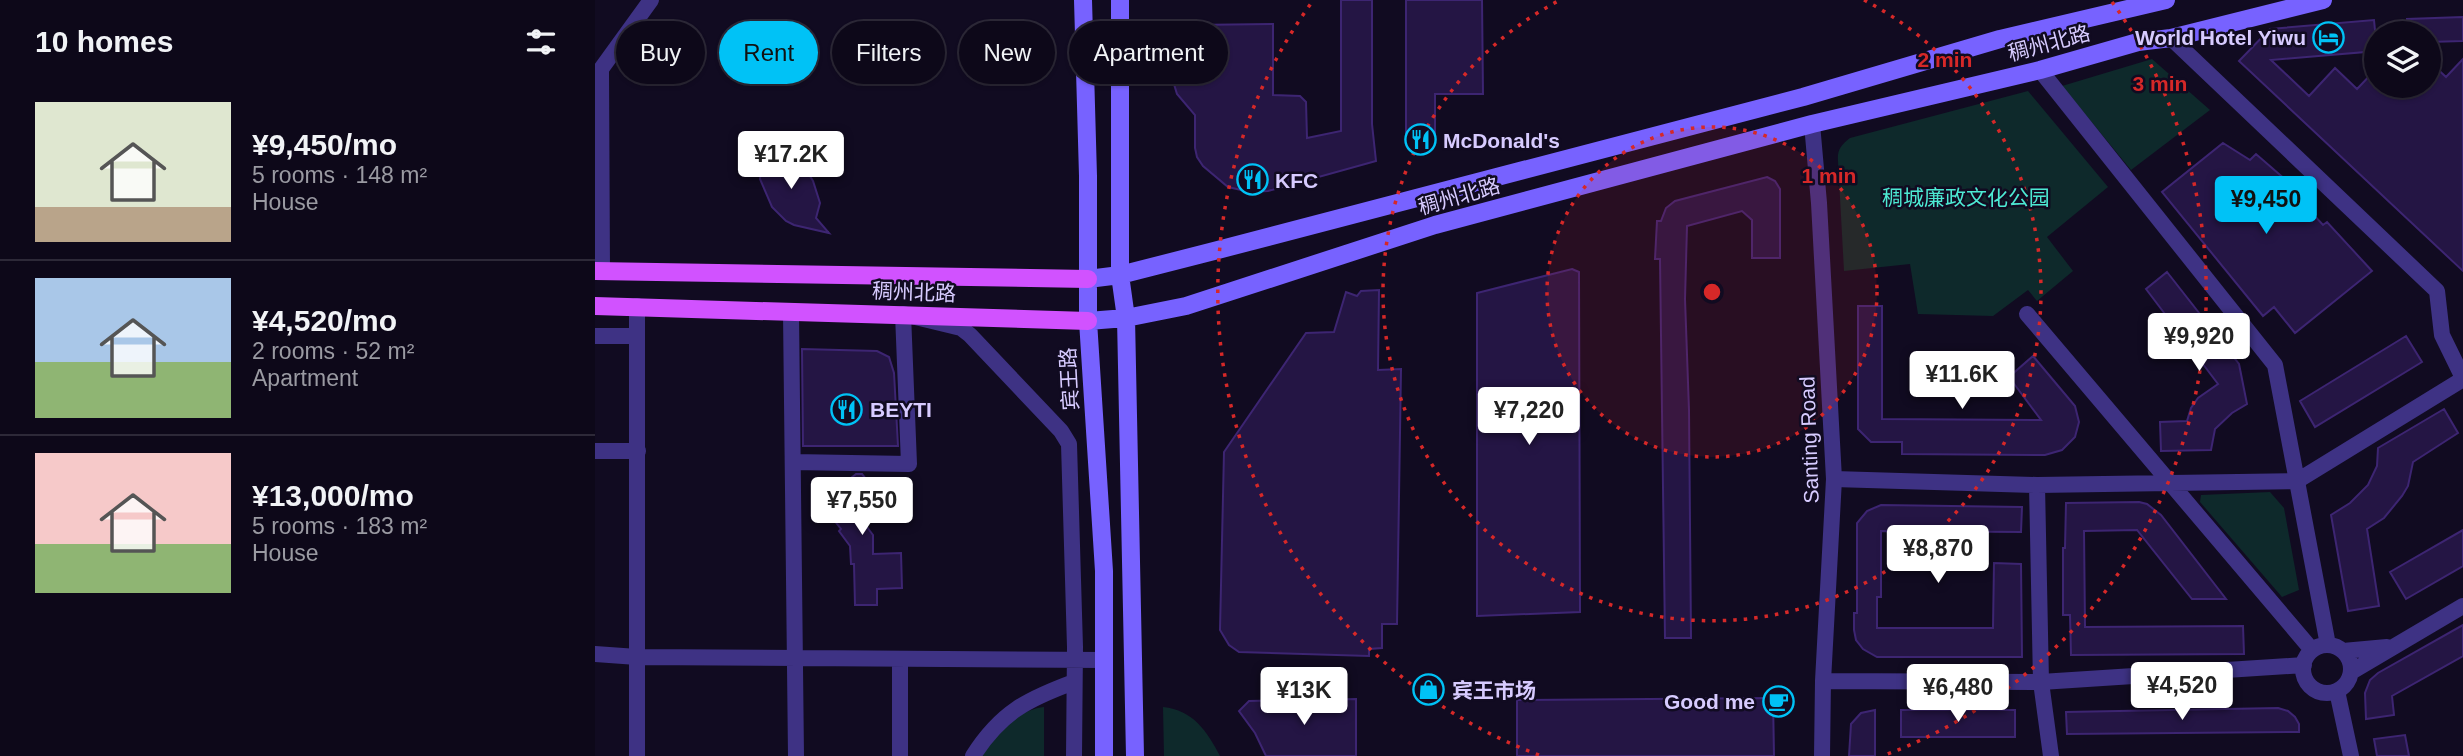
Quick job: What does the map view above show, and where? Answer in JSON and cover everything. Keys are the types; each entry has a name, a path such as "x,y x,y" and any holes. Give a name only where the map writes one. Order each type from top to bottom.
{"main road":[{"name":"宾王路","path":"1083,0 1089,321 1104,571 1104,756"},
{"path":"1120,0 1120,275 1126,318 1135,756"},
{"name":"稠州北路","path":"598,271 1088,279 1120,275 1803,97 2000,39 2166,0"},
{"name":"稠州北路","path":"595,306 1089,321 1126,318 1186,306 1435,225 1812,124 2323,0"}],"street":[{"path":"598,271 598,69 651,0"},
{"path":"1834,479 2037,485 2297,481 2463,378 2442,335 2437,291 2171,38"},
{"path":"2040,70 2275,365 2297,481 2336,648 2351,665 2349,680 2337,691 2323,693 2310,686 2304,673 2308,658"},
{"name":"Santing Road","path":"1812,124 1820,217 1834,479 1823,681 1822,756"},
{"path":"637,306 637,756"},
{"path":"791,313 796,756"},
{"path":"793,462 909,464 902,314 961,328 970,335 1069,444 1076,660 1074,756"},
{"path":"2027,314 2169,483 2308,658"},
{"path":"595,336 637,336"},
{"path":"595,451 638,451"},
{"path":"2037,485 2041,681 2051,756"},
{"path":"2351,673 2463,606"},
{"path":"1823,681 2041,681 2308,658 2336,648 2393,646"},
{"path":"595,654 637,657 1104,660"},
{"path":"900,659 900,756"},
{"path":"973,756 999,724 1023,703 1075,682"},
{"path":"2337,691 2351,756"}],"green space":[{"path":"2152,59 2210,110 2131,170 2062,86"},
{"name":"稠城廉政文化公园","path":"2028,91 2108,187 2047,237 2073,271 2037,301 2028,290 1993,316 1918,314 1910,264 1844,271 1838,157 1844,143 1850,138"},
{"path":"2270,492 2284,508 2299,590 2282,597 2200,502 2201,495"},
{"path":"1044,707 1044,756 982,756 993,739 1008,724 1025,713"},
{"path":"1163,707 1183,712 1198,723 1220,756 1164,756"}],"building":[{"path":"1341,0 1372,0 1372,124 1376,161 1268,191 1250,192 1228,187 1203,166 1197,157 1195,115 1177,94 1174,84 1228,84 1228,25 1273,24 1273,95 1300,96 1306,102 1307,138 1341,131"},
{"path":"1406,0 1482,0 1483,94 1435,94 1435,143 1406,143"},
{"path":"2463,17 2463,41 2441,42 2441,21 2407,19"},
{"path":"2374,20 2364,21 2364,52 2271,60 2309,96 2335,68 2357,89 2364,82 2364,98 2441,98 2441,72 2446,77 2463,59 2463,271 2239,61 2270,29"},
{"path":"2223,143 2250,160 2256,154 2303,195 2299,199 2323,225 2327,222 2372,271 2295,333 2274,307 2263,316 2162,192"},
{"path":"763,150 788,156 808,173 820,203 816,218 829,233 794,225 772,207 760,179"},
{"path":"1767,177 1775,181 1780,189 1780,258 1752,258 1752,220 1742,211 1687,226 1685,299 1691,638 1665,638 1660,259 1655,259 1657,221 1661,221 1666,208 1675,201"},
{"path":"1572,269 1579,272 1580,612 1477,616 1477,293"},
{"path":"2167,272 2239,364 2247,404 2232,413 2215,429 2211,450 2161,451 2160,422 2187,421 2198,398 2218,384 2146,289"},
{"path":"1379,290 1378,370 1401,369 1397,624 1382,624 1382,648 1369,649 1369,656 1239,652 1229,645 1220,630 1224,452 1306,333 1334,332 1346,292 1357,296 1361,291"},
{"path":"1858,306 1882,306 1882,419 2041,420 2009,377 2033,356 2075,406 2079,422 2075,437 2062,450 2045,455 1902,454 1902,442 1871,442 1858,429"},
{"path":"2406,336 2422,362 2315,427 2300,401"},
{"name":"BEYTI","path":"802,349 877,351 889,357 894,373 898,446 803,446"},
{"path":"2444,409 2458,433 2413,462 2408,486 2402,496 2384,518 2367,529 2379,606 2348,611 2331,515 2350,503 2368,485 2377,466 2378,448"},
{"path":"856,474 862,474 887,505 864,523 873,535 873,554 901,553 902,588 877,589 877,605 855,605 854,564 851,564 850,546 839,531 841,529 814,495 829,482 836,490"},
{"path":"2066,503 2147,504 2161,515 2226,599 2192,599 2137,530 2084,531 2085,627 2243,626 2244,654 2071,655 2070,615 2063,615"},
{"path":"1881,505 2022,507 2021,532 1881,531 1881,597 1877,597 1877,628 1993,628 1994,563 2021,564 2022,657 1877,657 1863,649 1856,640 1854,630 1854,613 1857,613 1857,523 1867,511"},
{"path":"2463,530 2463,566 2406,599 2390,572"},
{"path":"2463,625 2463,656 2392,696 2394,715 2366,719 2365,693 2370,680"},
{"path":"1773,698 1774,756 1517,756 1517,700"},
{"path":"1356,699 1356,756 1266,756 1255,733 1239,711 1249,701"},
{"path":"2278,708 2295,717 2299,732 2067,734 2066,712"},
{"path":"1875,710 1875,756 1849,756 1851,724 1861,713"},
{"path":"1901,710 2015,710 2015,737 1901,737"},
{"path":"2405,735 2409,756 2377,756 2374,739"}],"place":[{"name":"World Hotel Yiwu","path":"2329,37"},
{"name":"McDonald's","path":"1420,140"},
{"name":"KFC","path":"1252,180"},
{"name":"BEYTI","path":"847,409"},
{"name":"宾王市场","path":"1429,690"},
{"name":"Good me","path":"1778,701"}]}
